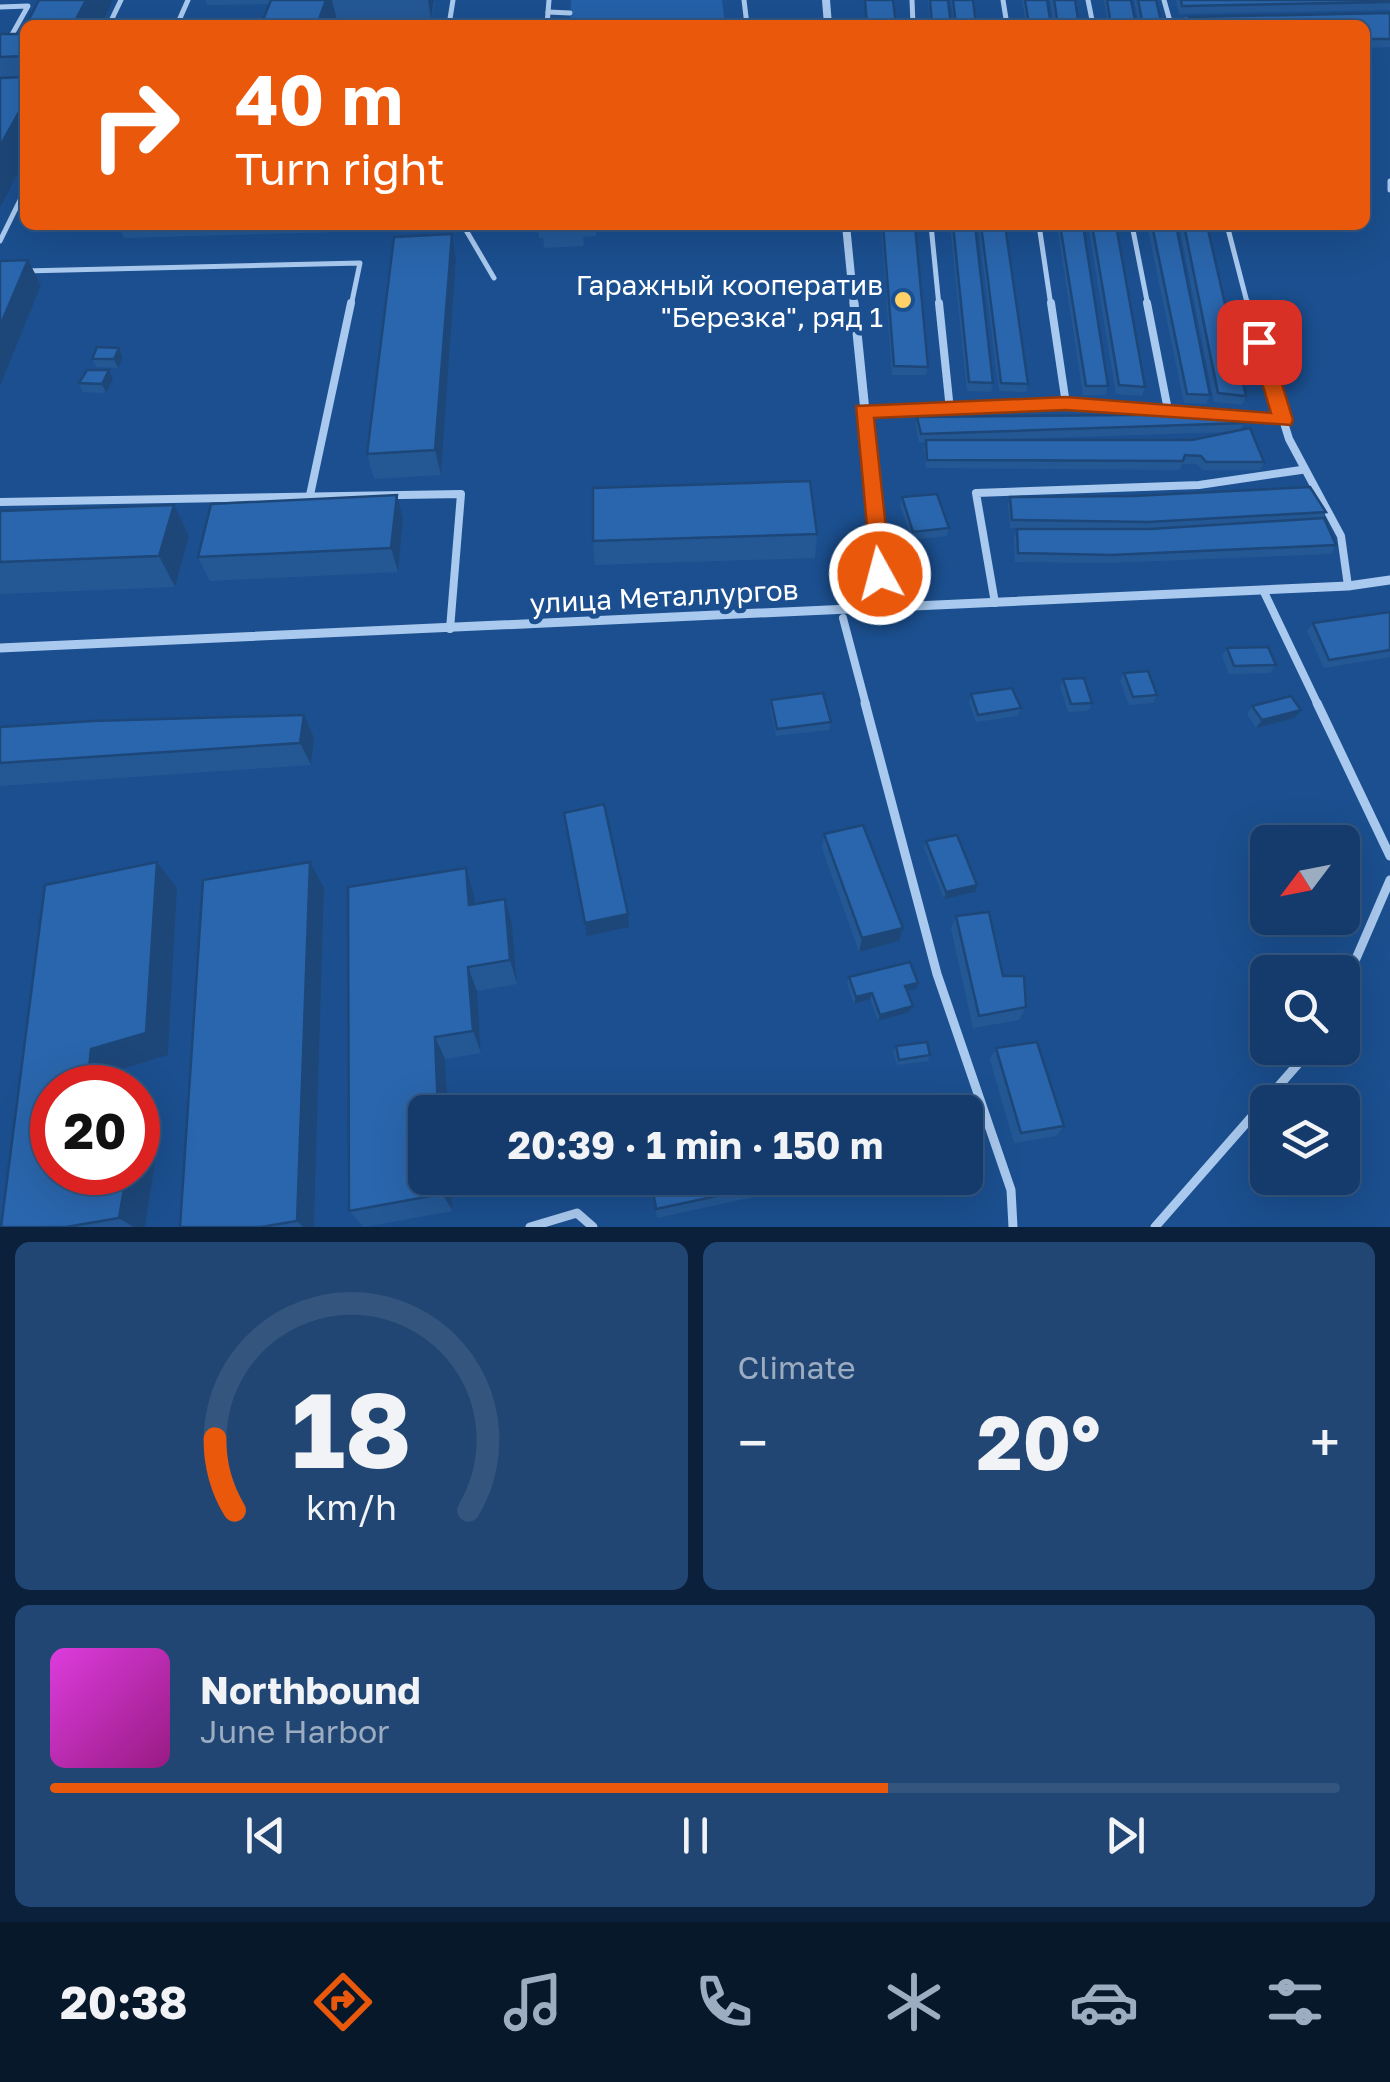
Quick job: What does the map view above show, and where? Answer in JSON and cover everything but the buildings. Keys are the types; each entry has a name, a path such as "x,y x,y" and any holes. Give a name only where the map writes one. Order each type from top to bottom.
{"street":[{"path":"846,230 885,608"},
{"name":"улица Металлургов","path":"0,648 1348,586 1390,580"}],"lane":[{"path":"547,20 549,0"},
{"path":"0,7 28,6 20,20"},
{"path":"548,12 570,13"},
{"path":"0,56 20,20"},
{"path":"1390,181 1390,190"},
{"path":"0,241 20,200"},
{"path":"466,230 494,278"},
{"path":"932,230 950,410"},
{"path":"1040,230 1066,404"},
{"path":"1133,230 1168,410"},
{"path":"1227,230 1301,470 1350,552 1348,586"},
{"path":"20,272 360,263 310,495"},
{"path":"863,411 1066,404 1284,420"},
{"path":"996,603 976,492 1199,485 1301,470"},
{"path":"0,502 461,494 450,629"},
{"path":"1263,590 1390,856"},
{"path":"843,618 937,974 1011,1190 1013,1227"},
{"path":"1358,955 1390,880"},
{"path":"1155,1227 1297,1065"},
{"path":"530,1227 577,1213 593,1227"}],"shaded area":[{"path":"571,0 722,0 724,20 570,20"}],"place":[{"name":"Гаражный кооператив \"Березка\", ряд 1","path":"903,300"}],"route":[{"path":"880,574 863,411 1066,404 1284,420 1259,342"}]}
